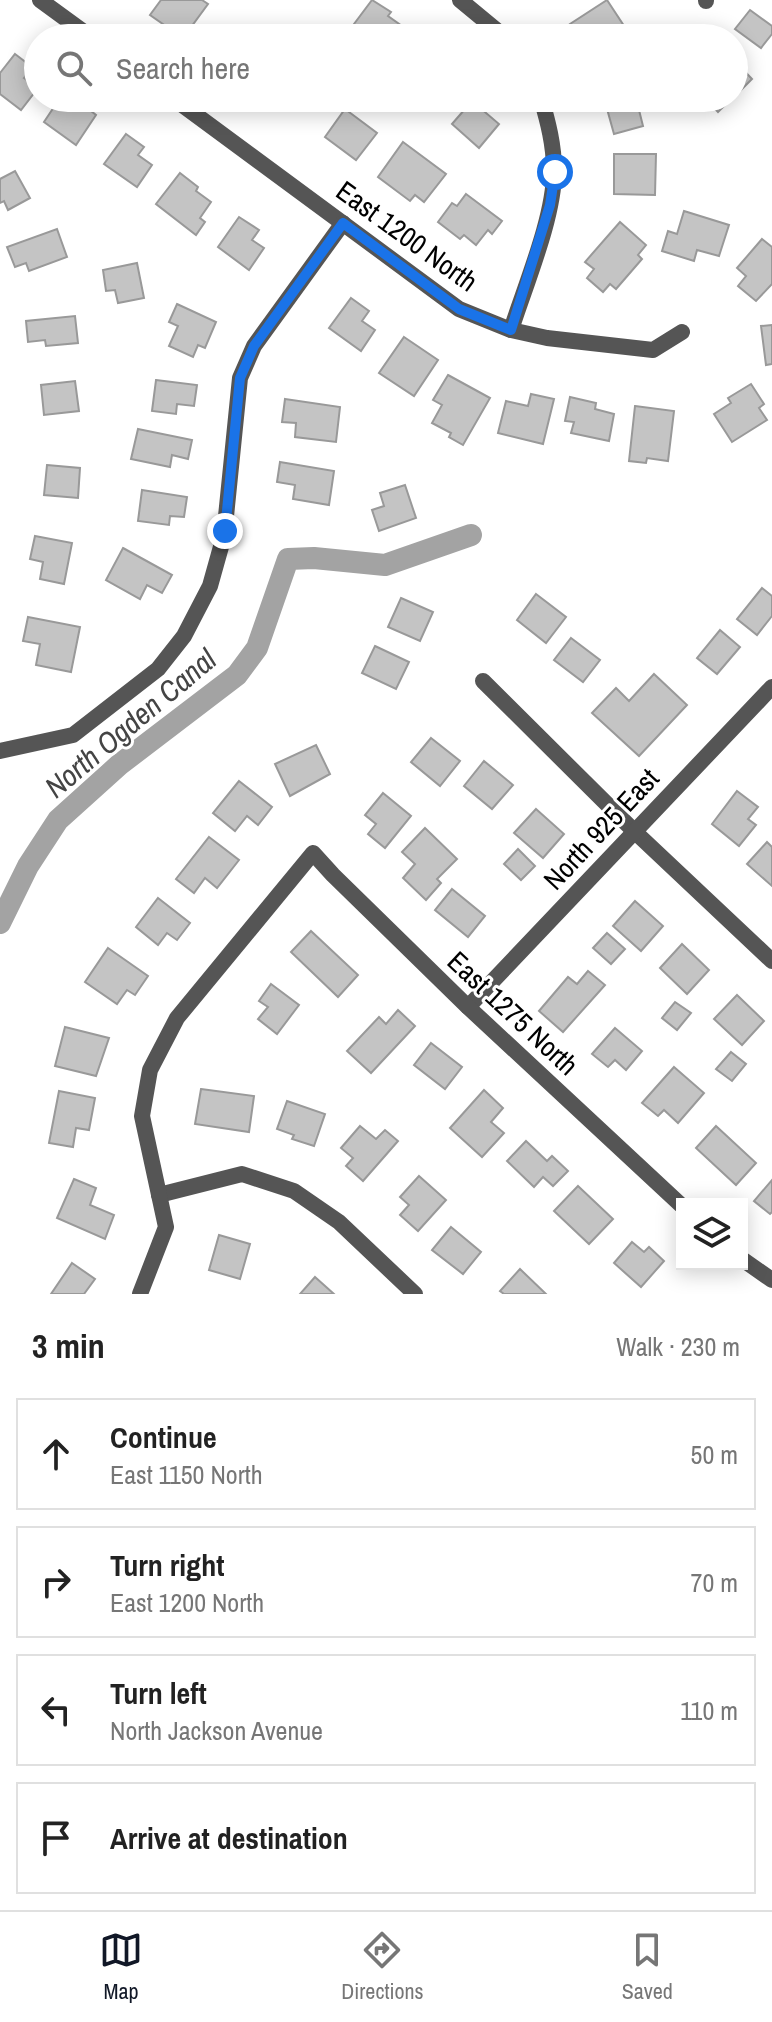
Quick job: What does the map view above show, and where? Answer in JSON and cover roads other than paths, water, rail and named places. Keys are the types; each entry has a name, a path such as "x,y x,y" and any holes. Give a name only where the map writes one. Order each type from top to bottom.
{"street":[{"path":"40,0 73,24"},
{"path":"460,0 489,24"},
{"name":"East 1200 North","path":"192,112 459,309 511,330 547,338 653,350 682,332"},
{"path":"511,330 550,205 555,172 552,135 545,112"},
{"path":"0,751 73,735 158,669 184,636 210,586 224,536 240,378 254,346 343,223"},
{"path":"483,681 634,831 772,961"},
{"name":"North 925 East","path":"468,1007 772,687"},
{"name":"East 1275 North","path":"159,1195 142,1116 150,1070 177,1018 313,853 468,1007 676,1200"},
{"path":"140,1294 166,1227 159,1195 242,1174 294,1191 339,1222 415,1294"},
{"path":"748,1263 772,1280"}],"waterway":[{"name":"North Ogden Canal","path":"0,923 28,866 58,820 119,765 237,675 257,648 288,559 314,558 385,565 471,535"}]}
